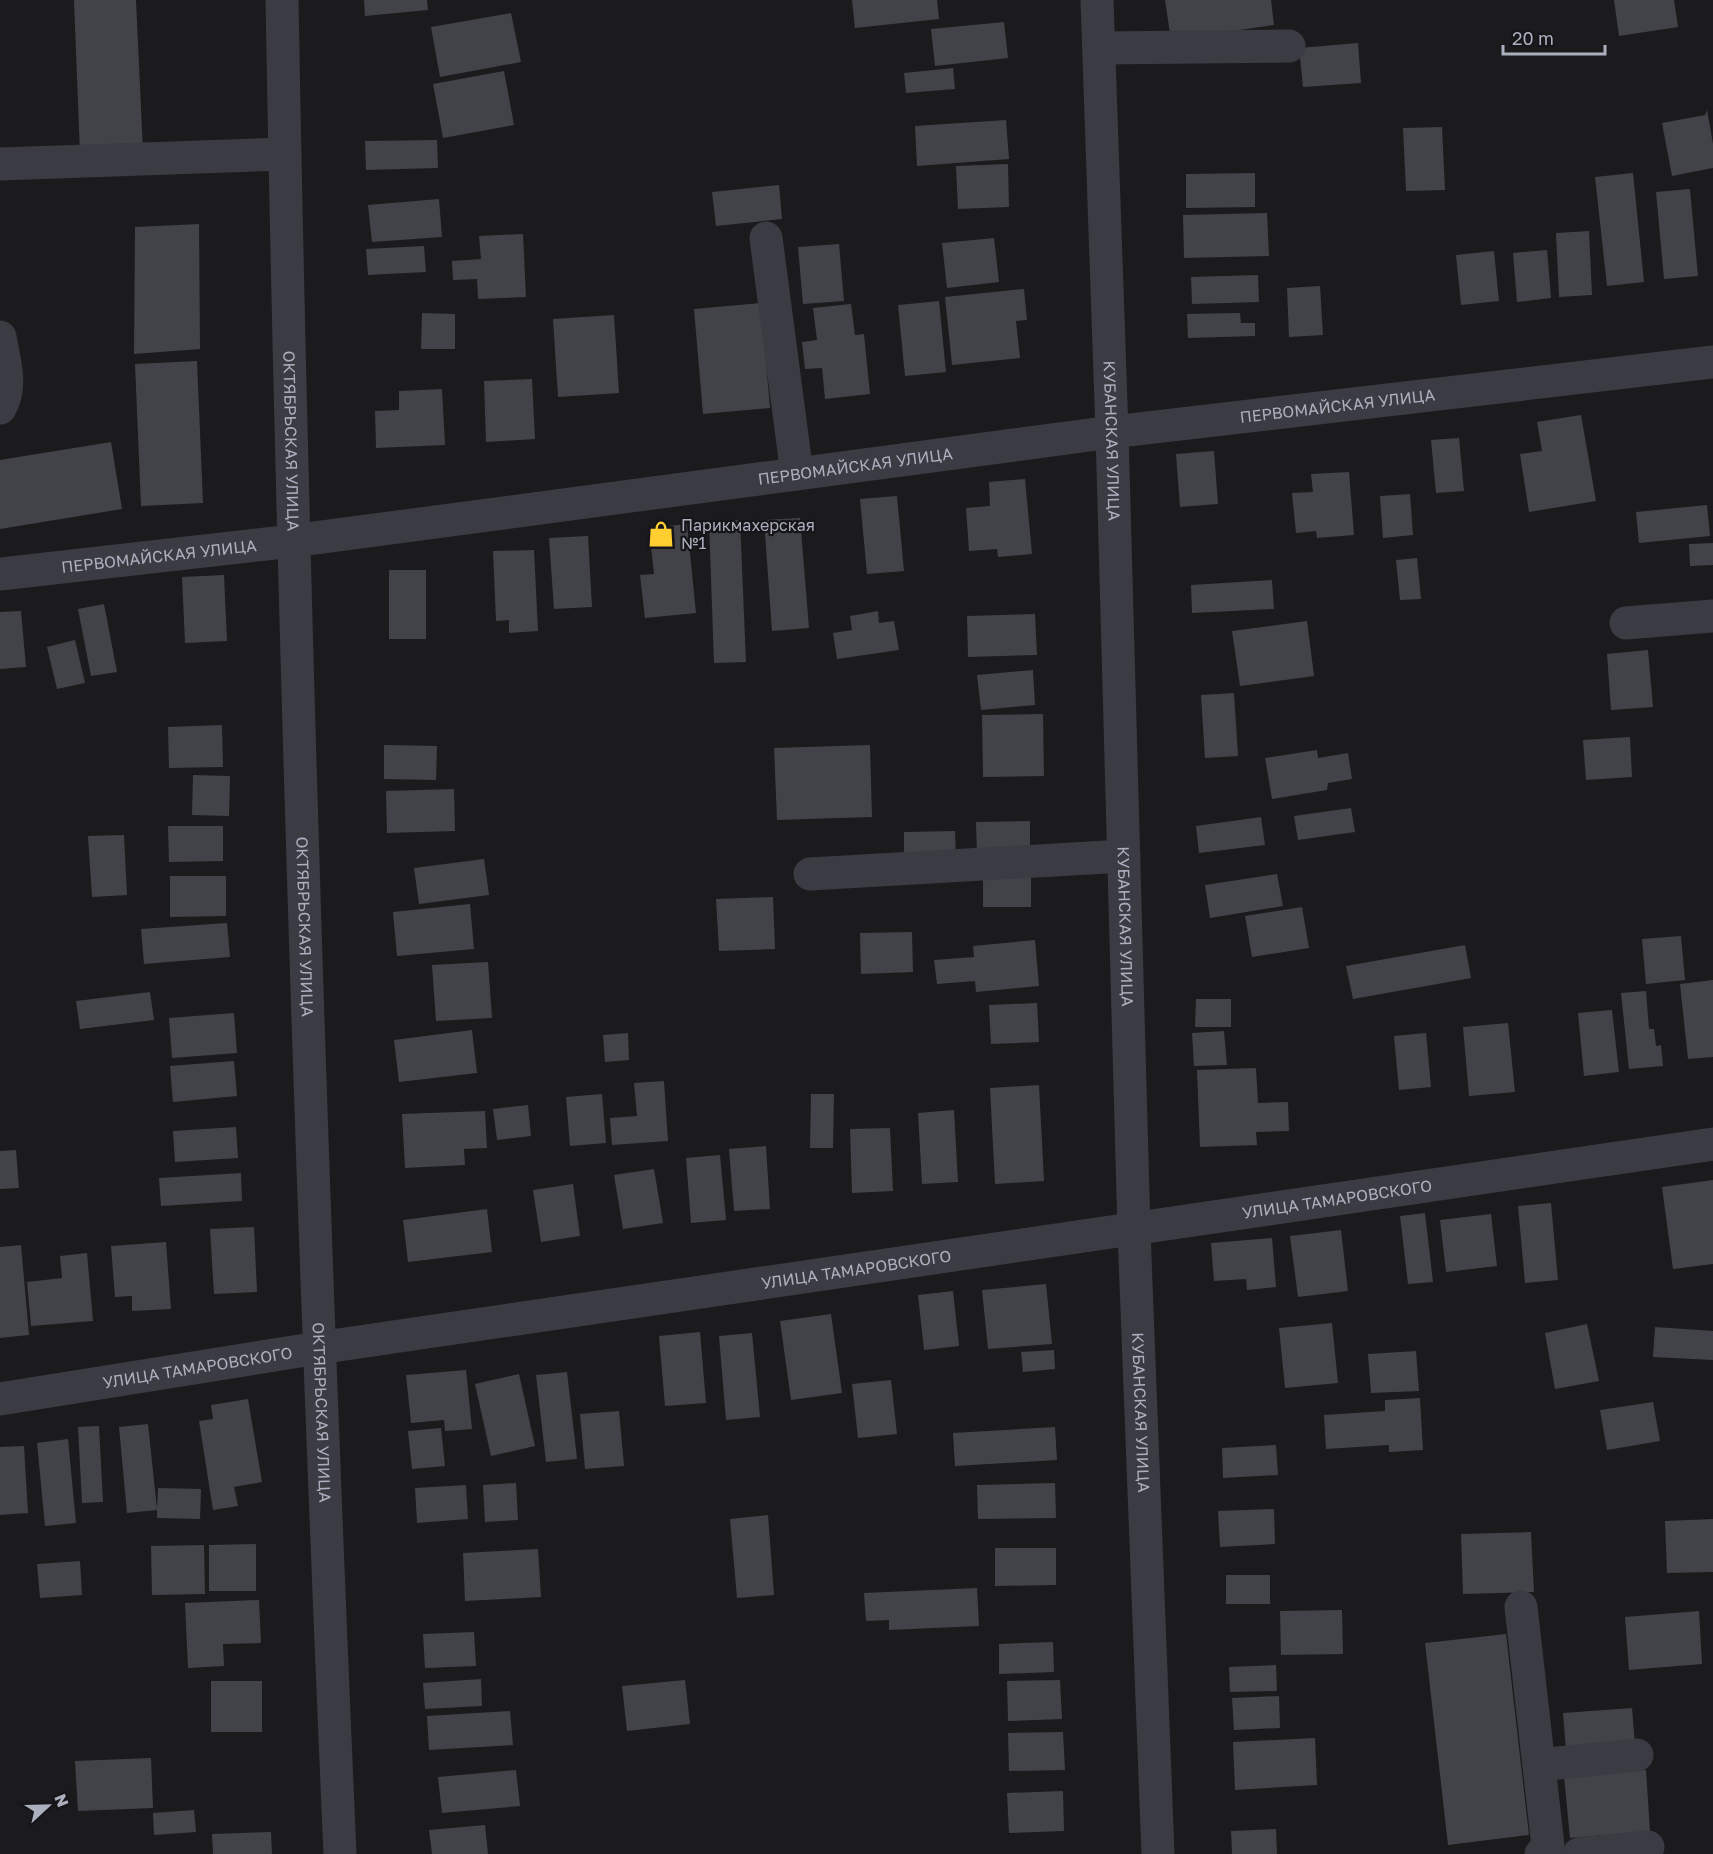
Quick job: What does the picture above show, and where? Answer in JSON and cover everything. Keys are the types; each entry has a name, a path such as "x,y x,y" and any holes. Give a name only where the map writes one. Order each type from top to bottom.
{"street":[{"name":"ОКТЯБРЬСКАЯ УЛИЦА","path":"282,0 292,541 318,1348 340,1854"},
{"name":"КУБАНСКАЯ УЛИЦА","path":"1097,0 1112,432 1134,1231 1158,1854"},
{"path":"1099,48 1289,46"},
{"path":"0,164 285,154"},
{"path":"766,238 797,474"},
{"path":"0,337 8,383 0,408"},
{"name":"ПЕРВОМАЙСКАЯ УЛИЦА","path":"0,574 292,541 1112,432 1713,362"},
{"path":"1626,623 1713,615"},
{"path":"810,874 1124,856"},
{"name":"УЛИЦА ТАМАРОВСКОГО","path":"0,1399 318,1348 1134,1231 1713,1144"},
{"path":"1521,1607 1548,1846 1541,1854"},
{"path":"1539,1765 1637,1755"},
{"path":"1579,1854 1648,1846"}],"building":[{"path":"74,0 136,0 143,151 80,154"},
{"path":"364,0 427,0 428,10 365,16"},
{"path":"852,0 937,0 939,19 855,28"},
{"path":"1165,0 1271,0 1274,25 1171,40"},
{"path":"1614,0 1674,0 1678,27 1619,36"},
{"path":"511,13 521,62 440,77 431,27"},
{"path":"1004,22 1008,58 935,66 931,29"},
{"path":"1358,43 1361,83 1303,87 1299,48"},
{"path":"953,68 955,89 906,93 904,73"},
{"path":"504,71 514,125 443,138 433,84"},
{"path":"1707,110 1713,144 1713,168 1672,176 1662,123 1705,115"},
{"path":"1006,120 1009,159 917,166 915,126"},
{"path":"1442,127 1445,190 1406,191 1403,128"},
{"path":"437,140 438,168 366,170 365,141"},
{"path":"1008,164 1009,207 958,209 956,166"},
{"path":"1255,173 1255,207 1186,208 1186,174"},
{"path":"1633,173 1644,282 1607,286 1595,177"},
{"path":"779,185 782,219 716,226 712,192"},
{"path":"1690,189 1698,276 1664,279 1656,192"},
{"path":"439,199 442,237 372,242 368,205"},
{"path":"1267,213 1269,256 1184,258 1183,215"},
{"path":"199,224 200,349 134,354 135,227"},
{"path":"1589,231 1592,295 1559,297 1556,233"},
{"path":"523,234 526,297 478,299 477,279 453,280 452,261 481,259 479,236"},
{"path":"994,238 999,282 947,288 942,243"},
{"path":"839,244 844,301 803,304 798,247"},
{"path":"424,246 426,272 368,275 366,249"},
{"path":"1547,250 1551,298 1517,302 1513,253"},
{"path":"1494,251 1499,301 1461,305 1456,255"},
{"path":"1258,275 1259,302 1192,304 1191,277"},
{"path":"1320,286 1323,335 1289,337 1287,288"},
{"path":"1024,289 1027,320 1016,321 1020,358 952,365 945,297"},
{"path":"939,301 946,372 905,376 898,305"},
{"path":"761,303 770,408 703,414 694,309"},
{"path":"851,304 855,335 864,334 870,394 825,399 822,368 805,369 802,342 817,340 813,308"},
{"path":"422,313 455,314 455,349 421,349"},
{"path":"1240,313 1241,323 1255,323 1255,336 1188,338 1187,314"},
{"path":"614,315 619,393 558,397 553,319"},
{"path":"197,361 203,503 141,506 135,364"},
{"path":"532,379 535,439 486,442 484,381"},
{"path":"442,389 445,445 376,448 375,411 399,410 399,391"},
{"path":"1581,415 1596,501 1529,512 1520,454 1542,451 1537,422"},
{"path":"1459,438 1464,491 1436,493 1431,440"},
{"path":"111,442 122,509 0,529 0,460"},
{"path":"1214,451 1218,504 1180,507 1176,454"},
{"path":"1349,472 1354,535 1317,538 1316,531 1296,533 1292,493 1313,492 1311,474"},
{"path":"1025,479 1032,554 998,557 997,549 969,551 966,508 990,506 989,482"},
{"path":"1410,494 1413,535 1383,538 1380,496"},
{"path":"897,496 904,571 867,574 860,499"},
{"path":"1707,505 1710,536 1639,543 1636,512"},
{"path":"800,518 809,628 772,631 764,520"},
{"path":"740,520 746,662 714,663 709,522"},
{"path":"687,524 696,613 645,618 640,575 654,574 649,528"},
{"path":"588,536 592,607 554,609 549,538"},
{"path":"1713,543 1713,565 1690,566 1689,544"},
{"path":"534,550 538,631 509,633 509,620 496,621 493,551"},
{"path":"1417,558 1421,599 1400,600 1396,560"},
{"path":"389,570 426,570 426,639 389,639"},
{"path":"224,575 227,641 185,643 182,577"},
{"path":"1272,580 1274,609 1192,613 1191,585"},
{"path":"104,604 117,672 91,676 78,609"},
{"path":"21,611 26,667 0,669 0,612"},
{"path":"878,611 879,623 894,621 899,650 837,659 833,633 852,630 850,616"},
{"path":"1035,614 1037,655 968,657 967,616"},
{"path":"1307,621 1314,676 1240,686 1232,631"},
{"path":"75,640 85,683 57,689 47,647"},
{"path":"1648,650 1653,707 1611,710 1607,654"},
{"path":"1033,670 1035,705 981,710 977,675"},
{"path":"1234,693 1238,756 1205,758 1201,695"},
{"path":"1043,714 1044,776 983,777 982,715"},
{"path":"222,725 223,767 169,768 168,727"},
{"path":"1630,737 1632,777 1586,780 1583,740"},
{"path":"384,745 437,746 436,780 384,779"},
{"path":"870,745 872,817 777,820 774,748"},
{"path":"1317,750 1318,758 1348,753 1352,779 1328,783 1327,790 1272,799 1265,758"},
{"path":"193,775 230,776 229,816 192,815"},
{"path":"454,789 455,831 387,833 386,791"},
{"path":"1351,808 1355,832 1298,840 1294,816"},
{"path":"1261,817 1265,845 1199,853 1196,826"},
{"path":"1030,821 1030,854 977,855 976,822"},
{"path":"168,826 223,826 223,861 169,862"},
{"path":"955,831 956,861 904,862 904,832"},
{"path":"124,835 127,895 92,897 88,836"},
{"path":"484,859 489,895 419,904 414,868"},
{"path":"983,873 1031,873 1031,907 983,907"},
{"path":"1277,874 1283,906 1210,918 1205,885"},
{"path":"170,876 226,876 226,916 170,917"},
{"path":"773,897 775,949 719,951 716,899"},
{"path":"470,904 474,949 397,956 393,912"},
{"path":"1302,907 1309,948 1252,957 1245,916"},
{"path":"227,923 230,957 144,964 141,929"},
{"path":"912,932 913,972 861,974 860,933"},
{"path":"1681,936 1685,980 1646,984 1642,939"},
{"path":"1035,940 1039,986 976,992 975,981 937,984 934,960 974,957 973,946"},
{"path":"1465,945 1471,978 1353,999 1346,966"},
{"path":"488,962 492,1018 436,1021 432,965"},
{"path":"1713,980 1713,1057 1688,1059 1680,984"},
{"path":"1646,991 1649,1029 1654,1029 1656,1046 1661,1045 1663,1066 1629,1069 1621,993"},
{"path":"150,992 154,1020 80,1029 76,1001"},
{"path":"1196,999 1231,999 1231,1027 1195,1027"},
{"path":"1037,1003 1039,1042 991,1044 989,1005"},
{"path":"1612,1010 1619,1072 1584,1076 1578,1013"},
{"path":"234,1013 237,1053 172,1058 169,1018"},
{"path":"1508,1023 1515,1092 1469,1096 1463,1027"},
{"path":"472,1030 477,1073 399,1082 394,1040"},
{"path":"1224,1031 1227,1065 1194,1066 1192,1033"},
{"path":"628,1033 629,1060 605,1062 603,1035"},
{"path":"1426,1033 1431,1087 1399,1090 1394,1036"},
{"path":"234,1061 237,1096 173,1102 170,1066"},
{"path":"1256,1068 1258,1103 1288,1102 1289,1131 1256,1132 1257,1145 1200,1147 1197,1070"},
{"path":"664,1081 668,1141 612,1145 610,1118 637,1116 634,1083"},
{"path":"1039,1085 1044,1181 995,1184 990,1088"},
{"path":"602,1094 606,1143 570,1146 566,1097"},
{"path":"811,1094 834,1094 833,1148 810,1148"},
{"path":"528,1105 531,1136 497,1140 493,1109"},
{"path":"954,1110 958,1182 922,1184 918,1113"},
{"path":"485,1111 487,1148 464,1149 465,1165 405,1168 402,1114"},
{"path":"236,1127 238,1158 175,1162 173,1131"},
{"path":"890,1128 893,1191 852,1193 850,1129"},
{"path":"766,1146 770,1209 734,1211 729,1149"},
{"path":"16,1150 19,1188 0,1189 0,1151"},
{"path":"720,1155 726,1220 691,1223 686,1158"},
{"path":"654,1169 663,1223 623,1229 614,1175"},
{"path":"241,1173 242,1201 161,1206 159,1178"},
{"path":"1713,1180 1713,1264 1673,1269 1662,1187"},
{"path":"573,1184 580,1236 541,1242 533,1190"},
{"path":"1551,1203 1558,1280 1525,1283 1518,1206"},
{"path":"487,1209 492,1252 408,1262 403,1220"},
{"path":"1425,1213 1433,1282 1408,1284 1400,1216"},
{"path":"1491,1214 1497,1266 1446,1272 1440,1220"},
{"path":"254,1227 257,1292 214,1294 210,1229"},
{"path":"1341,1230 1348,1291 1298,1297 1290,1236"},
{"path":"1272,1238 1276,1287 1247,1290 1246,1279 1214,1281 1211,1243"},
{"path":"166,1242 171,1309 132,1311 132,1296 115,1297 111,1246"},
{"path":"21,1245 29,1335 0,1338 0,1247"},
{"path":"87,1253 93,1321 31,1326 27,1282 62,1278 60,1256"},
{"path":"1046,1284 1052,1344 988,1349 982,1290"},
{"path":"953,1291 959,1346 924,1350 918,1295"},
{"path":"831,1314 842,1393 791,1400 780,1321"},
{"path":"1332,1323 1338,1383 1285,1388 1279,1328"},
{"path":"1587,1324 1599,1381 1555,1389 1545,1333"},
{"path":"1655,1327 1713,1331 1713,1360 1653,1357"},
{"path":"700,1332 706,1403 665,1406 659,1336"},
{"path":"752,1333 760,1417 726,1420 719,1336"},
{"path":"1054,1350 1055,1369 1023,1372 1021,1352"},
{"path":"1416,1351 1419,1391 1371,1393 1368,1354"},
{"path":"466,1370 472,1429 445,1431 444,1420 411,1423 406,1375"},
{"path":"567,1372 577,1459 546,1462 536,1375"},
{"path":"519,1374 535,1446 491,1456 475,1384"},
{"path":"891,1380 897,1434 858,1438 852,1384"},
{"path":"1420,1398 1423,1450 1389,1452 1389,1445 1326,1449 1324,1415 1385,1411 1385,1400"},
{"path":"248,1399 262,1482 234,1487 238,1506 213,1510 199,1421 213,1419 211,1405"},
{"path":"1653,1402 1660,1441 1607,1450 1600,1410"},
{"path":"619,1411 624,1466 585,1469 580,1414"},
{"path":"148,1424 157,1509 158,1488 201,1489 200,1519 157,1518 157,1510 127,1513 119,1427"},
{"path":"99,1426 103,1502 82,1503 78,1427"},
{"path":"1055,1427 1057,1460 955,1466 953,1433"},
{"path":"441,1428 445,1466 412,1469 408,1431"},
{"path":"68,1439 76,1523 45,1526 37,1443"},
{"path":"1276,1445 1278,1475 1223,1478 1222,1448"},
{"path":"24,1446 28,1513 0,1515 0,1447"},
{"path":"516,1483 518,1520 485,1522 483,1485"},
{"path":"1055,1483 1056,1518 978,1519 977,1485"},
{"path":"466,1485 468,1519 417,1523 415,1488"},
{"path":"1274,1509 1275,1544 1220,1547 1218,1511"},
{"path":"768,1515 774,1595 737,1598 730,1519"},
{"path":"1713,1519 1713,1572 1667,1573 1665,1521"},
{"path":"1531,1532 1534,1592 1463,1594 1461,1534"},
{"path":"256,1544 256,1591 209,1591 209,1545"},
{"path":"204,1545 205,1594 152,1595 151,1546"},
{"path":"995,1548 1056,1548 1056,1585 995,1586"},
{"path":"538,1549 541,1597 465,1601 463,1553"},
{"path":"80,1561 82,1595 40,1598 37,1564"},
{"path":"1226,1575 1270,1575 1270,1604 1226,1604"},
{"path":"977,1588 979,1626 889,1630 889,1620 866,1621 864,1593"},
{"path":"259,1600 261,1643 223,1644 224,1666 188,1668 185,1603"},
{"path":"1342,1610 1343,1654 1281,1655 1280,1611"},
{"path":"1699,1611 1702,1664 1629,1670 1625,1617"},
{"path":"474,1632 476,1666 425,1668 423,1634"},
{"path":"1506,1634 1529,1835 1448,1845 1425,1643"},
{"path":"1053,1642 1054,1672 999,1674 999,1644"},
{"path":"1276,1665 1277,1691 1230,1692 1229,1667"},
{"path":"481,1679 482,1706 425,1709 423,1683"},
{"path":"685,1680 690,1724 627,1731 622,1686"},
{"path":"1060,1680 1062,1719 1008,1721 1007,1681"},
{"path":"211,1681 262,1681 262,1732 211,1732"},
{"path":"1279,1696 1280,1728 1234,1730 1232,1698"},
{"path":"1632,1708 1635,1745 1566,1750 1563,1713"},
{"path":"510,1711 513,1745 429,1750 427,1716"},
{"path":"1063,1732 1065,1770 1009,1771 1008,1733"},
{"path":"1315,1738 1317,1785 1235,1790 1233,1742"},
{"path":"151,1758 153,1808 78,1811 75,1761"},
{"path":"516,1770 520,1806 442,1813 438,1777"},
{"path":"1646,1770 1650,1831 1570,1838 1564,1776"},
{"path":"1063,1791 1064,1831 1009,1833 1007,1793"},
{"path":"194,1810 196,1832 154,1835 153,1813"},
{"path":"485,1825 488,1854 432,1854 429,1830"},
{"path":"1276,1829 1277,1854 1232,1854 1231,1831"},
{"path":"271,1832 272,1854 213,1854 212,1834"}],"place":[{"name":"Парикмахерская №1","path":"661,534"}]}
